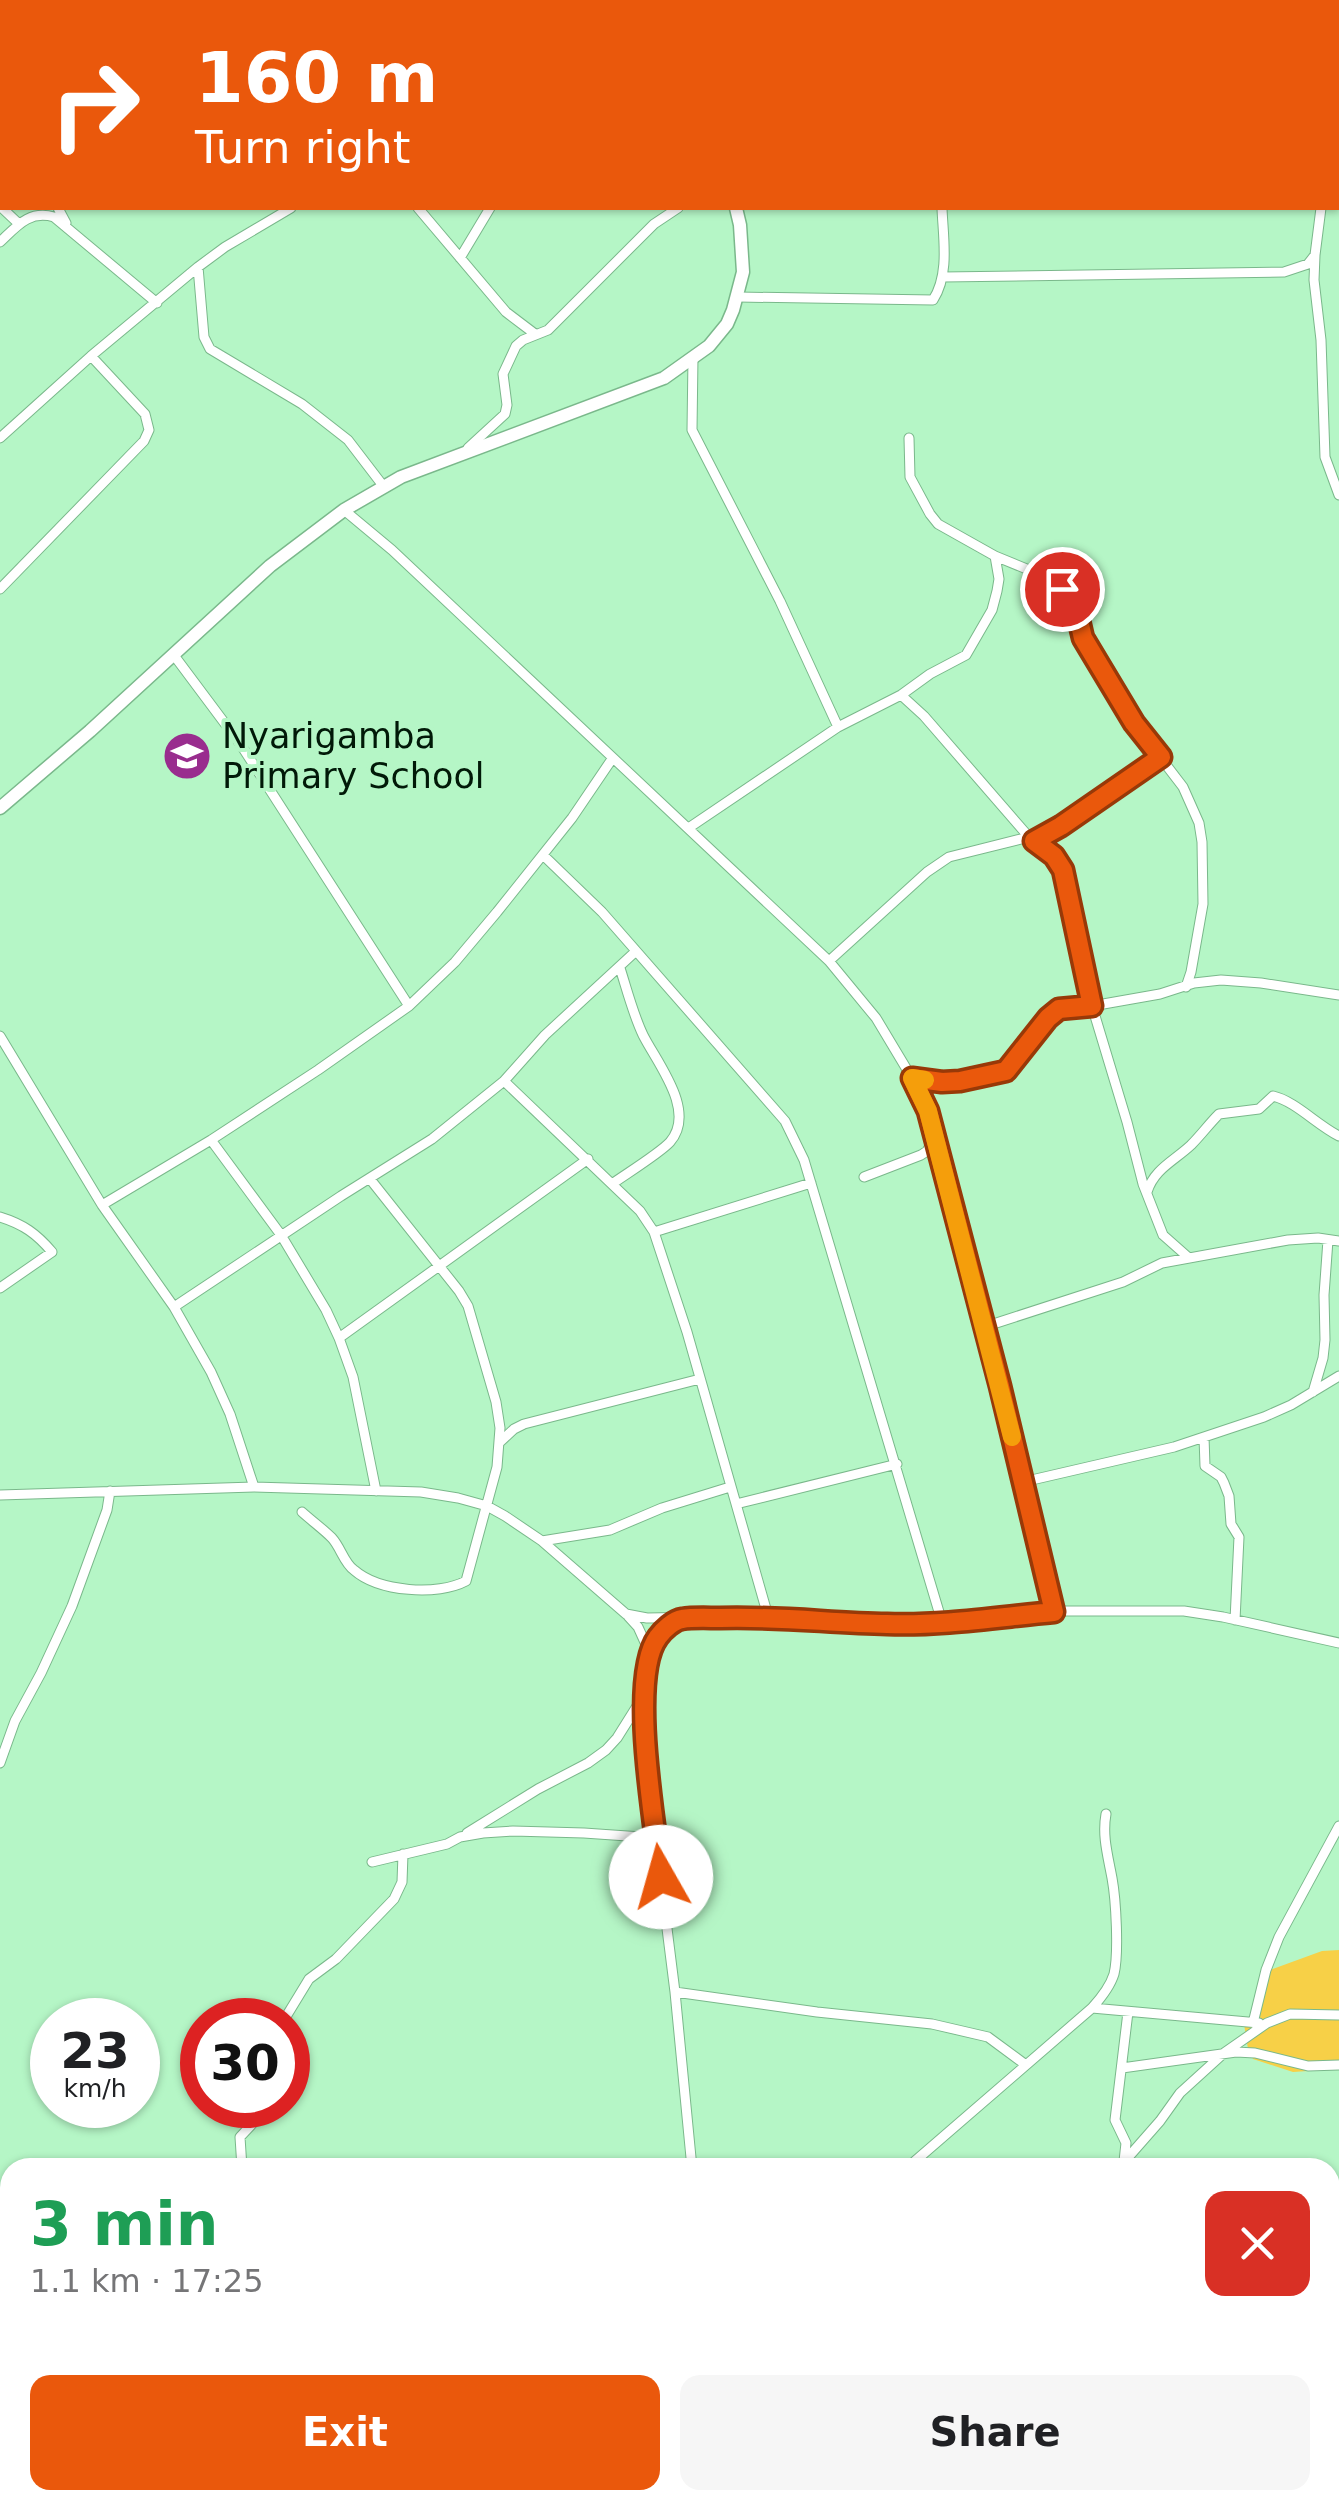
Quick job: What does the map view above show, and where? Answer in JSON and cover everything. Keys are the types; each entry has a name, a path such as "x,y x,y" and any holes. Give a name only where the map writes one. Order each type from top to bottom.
{"street":[{"path":"6,210 23,221 46,215 54,218 157,303"},
{"path":"0,242 35,210"},
{"path":"59,210 70,230"},
{"path":"0,438 90,356 198,267 288,210"},
{"path":"420,210 506,312 535,334"},
{"path":"460,258 489,210"},
{"path":"464,453 506,414 503,374 516,346 548,330 636,241 675,210"},
{"path":"0,808 270,566 344,510 402,478 664,378 709,346 727,324 738,297 743,272 736,210"},
{"path":"738,297 926,301 934,298 943,277 942,210"},
{"path":"1321,210 1314,280 1325,456 1339,495"},
{"path":"943,277 1284,272 1308,264 1315,255"},
{"path":"198,267 204,337 210,349 302,404 348,440 384,488"},
{"path":"0,589 144,441 149,430 146,414 90,356"},
{"path":"694,357 692,430 780,601 838,726"},
{"path":"909,438 910,477 930,514 938,524 1065,592 1081,622 1083,638 1134,723 1184,787 1199,823 1203,904 1186,987"},
{"path":"344,510 392,550 690,828 829,961 876,1018 928,1111 1054,1612"},
{"path":"690,828 838,726 966,655 992,610 998,591 994,556"},
{"path":"173,654 241,745 409,1006"},
{"path":"901,694 1063,870 1092,1006 1146,1192 1163,1235 1188,1258"},
{"path":"829,961 927,872 949,857 1032,839 1061,826 1161,757"},
{"path":"102,1205 211,1140 409,1006 455,962 543,856 612,759"},
{"path":"543,856 602,912 786,1121 804,1160 942,1622"},
{"path":"174,1307 432,1139 504,1082 545,1035 636,952"},
{"path":"612,1184 669,1143 678,1122 671,1083 641,1031 620,968"},
{"path":"912,1078 960,1081 1006,1071 1059,1009 1221,980 1339,994"},
{"path":"0,1036 102,1205 174,1307 223,1394 254,1487"},
{"path":"504,1082 588,1159 640,1211 654,1232 768,1616"},
{"path":"1146,1192 1158,1170 1190,1145 1218,1114 1259,1109 1273,1096 1285,1099 1339,1136"},
{"path":"864,1177 921,1155 935,1137"},
{"path":"211,1140 281,1235 340,1338 353,1377 376,1491"},
{"path":"340,1338 588,1159"},
{"path":"302,1512 332,1538 350,1568 372,1582 419,1589 454,1587 466,1581 487,1506 500,1442 499,1413 468,1306 370,1180"},
{"path":"654,1232 811,1183"},
{"path":"0,1218 26,1227 52,1252 0,1288"},
{"path":"984,1327 1124,1282 1162,1263 1288,1240 1334,1240 1324,1295 1323,1358 1313,1392"},
{"path":"1023,1482 1174,1447 1264,1417 1339,1376"},
{"path":"500,1442 519,1426 700,1379"},
{"path":"499,1413 519,1426"},
{"path":"1204,1437 1205,1466 1222,1477 1231,1524 1240,1537 1235,1620"},
{"path":"736,1504 896,1464"},
{"path":"0,1495 254,1487 421,1492 458,1498 487,1506 542,1541 626,1614 644,1638 649,1658"},
{"path":"542,1541 610,1530 662,1508 730,1487"},
{"path":"0,1763 15,1721 72,1606 107,1510 110,1491"},
{"path":"626,1614 678,1619 768,1616 890,1624 1054,1612 1184,1611 1339,1644"},
{"path":"678,1619 658,1636 649,1658 644,1694 646,1762 691,2158"},
{"path":"372,1862 447,1844 588,1764 618,1738 644,1694"},
{"path":"919,2158 1092,2008 1108,1987 1116,1964 1113,1884 1104,1835 1106,1814"},
{"path":"1253,2023 1279,1937 1339,1826"},
{"path":"460,1836 513,1831 656,1838"},
{"path":"297,1998 309,1979 336,1959 394,1899 402,1882 404,1854"},
{"path":"675,1992 932,2024 988,2036 1026,2065"},
{"path":"1092,2008 1267,2023"},
{"path":"1125,2158 1126,2145 1115,2122 1128,2012"},
{"path":"1130,2158 1180,2093 1224,2052 1267,2023 1290,2014 1339,2015"},
{"path":"1122,2068 1224,2052 1255,2053 1308,2066 1339,2065"},
{"path":"241,2158 240,2137 248,2128"}],"shaded area":[{"path":"1339,1950 1339,2069 1293,2072 1253,2059 1244,2024 1256,2009 1267,1971 1322,1951"}],"slow traffic":[{"path":"925,1080 912,1078 928,1111 1012,1437"}],"place":[{"name":"Nyarigamba Primary School","path":"187,756"}],"route":[{"path":"661,1877 646,1762 644,1694 654,1644 678,1619 768,1616 890,1624 1054,1612 928,1111 912,1078 960,1081 1006,1071 1059,1009 1092,1006 1063,870 1054,856 1034,841 1161,757 1134,723 1083,638 1081,622 1062,589"}]}
